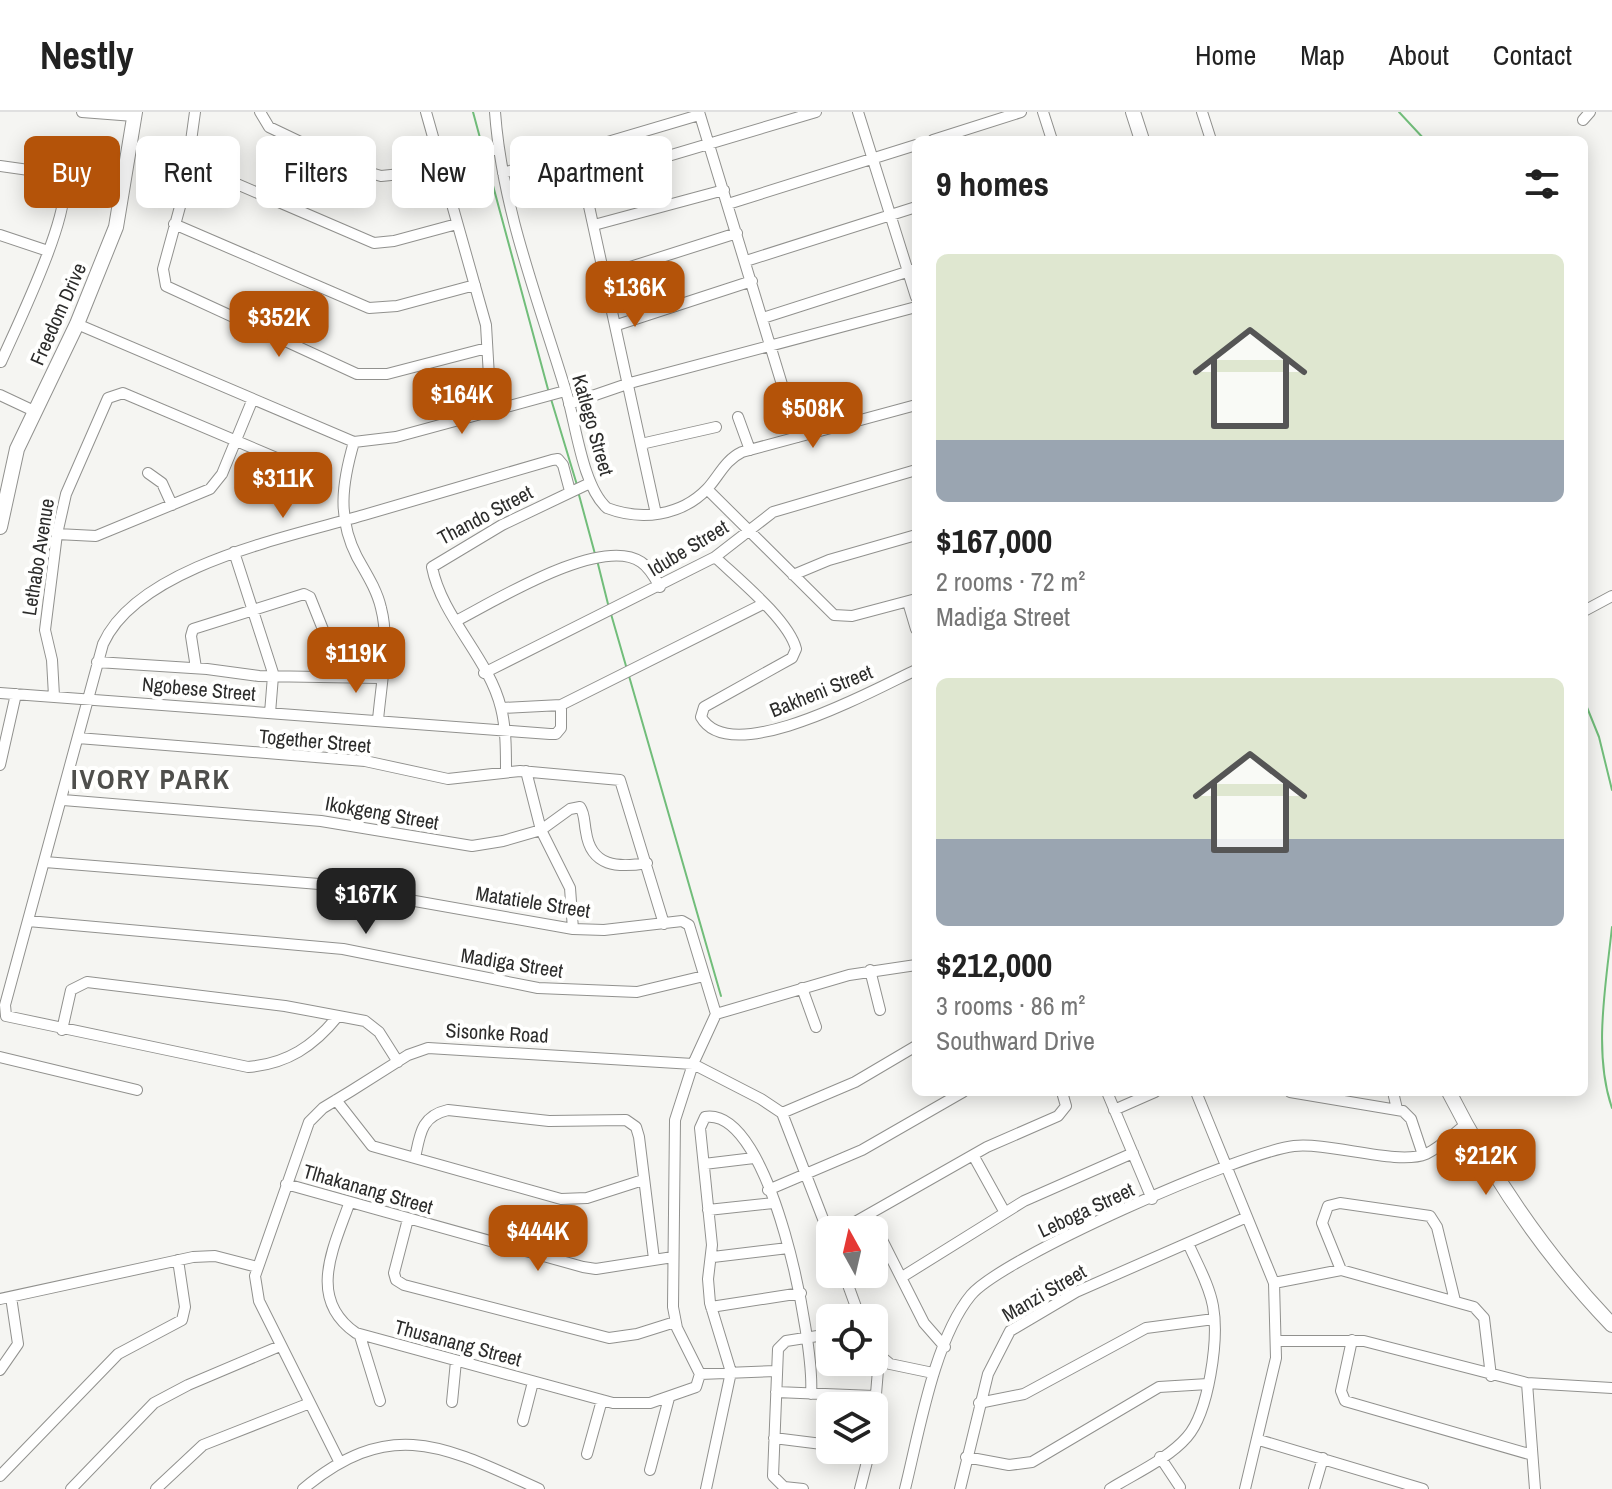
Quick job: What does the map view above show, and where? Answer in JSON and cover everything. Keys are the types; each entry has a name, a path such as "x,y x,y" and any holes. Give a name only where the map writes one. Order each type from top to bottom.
{"street":[{"path":"82,112 135,114"},
{"path":"192,136 195,112"},
{"path":"260,112 269,127 369,174 392,175"},
{"path":"426,112 434,136"},
{"name":"Katlego Street","path":"495,112 503,173 590,483 607,508 627,514 656,514 682,507 707,489 729,460 750,450 912,406"},
{"path":"672,155 816,112"},
{"path":"763,318 912,271 858,112"},
{"path":"946,136 1021,112"},
{"path":"1043,112 1051,136"},
{"path":"1133,112 1141,136"},
{"path":"1202,112 1210,136"},
{"path":"625,136 699,113 798,437"},
{"name":"Freedom Drive","path":"0,527 17,449 77,324 119,216 135,114"},
{"path":"728,204 912,146"},
{"path":"494,149 498,148"},
{"path":"0,166 50,173 63,183 66,195 48,251 1,362"},
{"path":"503,173 510,171"},
{"path":"240,185 374,243 394,241 457,224"},
{"path":"594,225 724,190"},
{"path":"178,208 163,269 166,286 341,369 357,374 387,374 487,348"},
{"path":"453,208 486,325 491,411"},
{"path":"590,208 656,514"},
{"path":"746,261 912,208"},
{"path":"174,224 369,308 397,306 475,285"},
{"path":"605,275 737,233"},
{"path":"0,235 48,251"},
{"path":"617,325 752,281"},
{"path":"569,404 630,383 912,308"},
{"path":"77,324 354,442 379,441 565,391"},
{"name":"Lethabo Avenue","path":"54,696 52,660 45,630 57,534 66,494 104,402 111,395 123,393 298,467"},
{"path":"0,395 34,411"},
{"path":"57,534 96,536 201,495 217,483 252,401"},
{"path":"738,417 750,450"},
{"path":"641,444 716,427"},
{"path":"354,442 343,481 344,521 350,542 381,607 378,720"},
{"path":"338,1016 319,1039 297,1054 274,1063 248,1067 62,1030 10,1018 5,1013 63,800 86,698 109,633 125,614 176,579 234,552 552,460 558,459 563,465 570,491"},
{"name":"Idube Street","path":"484,673 715,557 785,507 912,471"},
{"path":"148,473 162,483 172,505"},
{"name":"Thando Street","path":"505,730 501,708 432,570 434,563 590,483"},
{"path":"707,489 823,606 842,617 912,600"},
{"path":"793,575 829,560 912,536"},
{"path":"234,552 274,676 270,713"},
{"name":"Bakheni Street","path":"715,557 763,604 792,638 795,654 704,707 701,717 707,725 738,734 782,730 912,672"},
{"path":"456,621 554,570 589,559 633,558 646,565 660,587"},
{"path":"196,668 192,630 304,594 310,597 324,632 331,677"},
{"path":"1588,609 1612,596"},
{"path":"501,708 561,705 763,604"},
{"path":"97,662 274,676 381,678"},
{"name":"Ngobese Street","path":"0,693 556,734 561,728 561,705"},
{"path":"0,765 16,694"},
{"path":"505,730 506,771"},
{"name":"Together Street","path":"78,738 365,761 448,779 526,771 620,780 647,863"},
{"path":"526,771 541,830 570,888 573,929"},
{"name":"Ikokgeng Street","path":"63,800 321,821 472,846 541,830 570,809 580,807 588,841 600,859 620,867 647,863"},
{"name":"Matatiele Street","path":"45,862 319,884 573,929 604,930 682,921 690,927 704,976"},
{"path":"647,863 664,924"},
{"name":"Madiga Street","path":"28,921 343,949 538,988 637,992 704,976"},
{"path":"716,1014 870,970 912,965"},
{"path":"870,970 880,1010"},
{"path":"704,976 716,1014 693,1064 675,1120 675,1322 700,1374 776,1371"},
{"path":"62,1030 71,990 87,982 338,1016 374,1026 398,1062"},
{"path":"802,988 816,1027"},
{"name":"Sisonke Road","path":"339,1461 280,1346 259,1301 255,1284 257,1267 309,1122 336,1100 418,1050 442,1047 693,1064 782,1113"},
{"path":"823,1216 782,1113 844,1087 912,1048"},
{"path":"0,1057 137,1090"},
{"path":"768,1190 862,1150 956,1096"},
{"path":"870,1216 973,1155 1062,1112 1066,1106 1063,1096"},
{"path":"1109,1096 1152,1199"},
{"path":"1114,1110 1146,1096"},
{"path":"1198,1096 1274,1283 1277,1341 1259,1440 1245,1489"},
{"path":"1315,1096 1397,1109 1409,1116 1423,1155 1465,1125"},
{"path":"1394,1096 1397,1109"},
{"path":"1451,1096 1514,1205 1567,1274 1612,1325"},
{"path":"336,1100 372,1146 561,1199 587,1198 643,1180"},
{"path":"415,1158 424,1123 440,1112 482,1112 549,1121 618,1118 632,1123 638,1131 654,1259"},
{"path":"706,1489 731,1372 711,1307 708,1279 713,1257 700,1124 708,1116 723,1120 738,1130 773,1203 801,1293 809,1337 811,1394"},
{"name":"Leboga Street","path":"905,1489 933,1373 970,1296 986,1281 1056,1242 1226,1165 1295,1146 1423,1155"},
{"path":"902,1277 1004,1211 1133,1153"},
{"path":"973,1155 1004,1211"},
{"path":"704,1164 754,1158"},
{"name":"Tlhakanang Street","path":"286,1184 583,1267 596,1269 673,1257"},
{"path":"708,1210 773,1203"},
{"path":"1341,1270 1322,1223 1328,1206 1340,1203 1430,1216 1437,1227 1455,1301"},
{"path":"349,1204 329,1259 325,1284 343,1324 360,1336 380,1401"},
{"name":"Manzi Street","path":"960,1489 979,1403 999,1347 1010,1331 1076,1292 1247,1217"},
{"path":"408,1219 394,1273 396,1280 404,1285 609,1338 637,1334 675,1322"},
{"path":"1110,1489 1160,1457 1191,1431 1208,1384 1214,1319 1209,1292 1188,1243"},
{"path":"713,1257 788,1248"},
{"path":"888,1250 924,1323 945,1347"},
{"path":"0,1370 18,1344 6,1298 178,1260 215,1256 257,1267"},
{"path":"0,1476 118,1354 182,1320 185,1307 178,1260"},
{"path":"1274,1283 1341,1270 1455,1301 1482,1313 1491,1376"},
{"path":"711,1307 801,1293"},
{"path":"979,1403 1024,1394 1146,1328 1214,1319"},
{"name":"Thusanang Street","path":"360,1336 602,1400 631,1404 669,1398 691,1390 700,1384 700,1374"},
{"path":"803,1489 784,1487 775,1481 772,1469 776,1371 781,1344 816,1336"},
{"path":"1277,1341 1352,1340 1527,1383 1612,1388"},
{"path":"1352,1340 1341,1391 1345,1401 1529,1454"},
{"path":"71,1489 154,1403 280,1346"},
{"path":"888,1358 933,1373"},
{"path":"452,1402 456,1361"},
{"path":"523,1421 533,1382"},
{"path":"1527,1383 1529,1454 1535,1489"},
{"path":"966,1457 1009,1465 1032,1462 1159,1387 1208,1384"},
{"path":"776,1392 816,1394"},
{"path":"650,1470 669,1398"},
{"path":"587,1454 602,1400"},
{"path":"156,1489 203,1445 310,1403"},
{"path":"774,1438 816,1443"},
{"path":"1259,1440 1423,1489"},
{"path":"303,1489 339,1461 388,1446 448,1449 539,1489"},
{"path":"1160,1457 1180,1487"},
{"path":"1314,1489 1323,1458"},
{"path":"860,1489 866,1464"}],"waterway":[{"path":"473,112 479,136"},
{"path":"1399,112 1421,136"},
{"path":"494,189 549,393"},
{"path":"551,399 577,485"},
{"path":"579,495 595,554"},
{"path":"597,560 608,604"},
{"path":"611,614 626,666"},
{"path":"629,676 721,996"},
{"path":"1588,710 1599,737 1612,790"},
{"path":"1612,927 1602,1042 1606,1087 1612,1108"}],"district":[{"name":"IVORY PARK","path":"151,779"}]}
